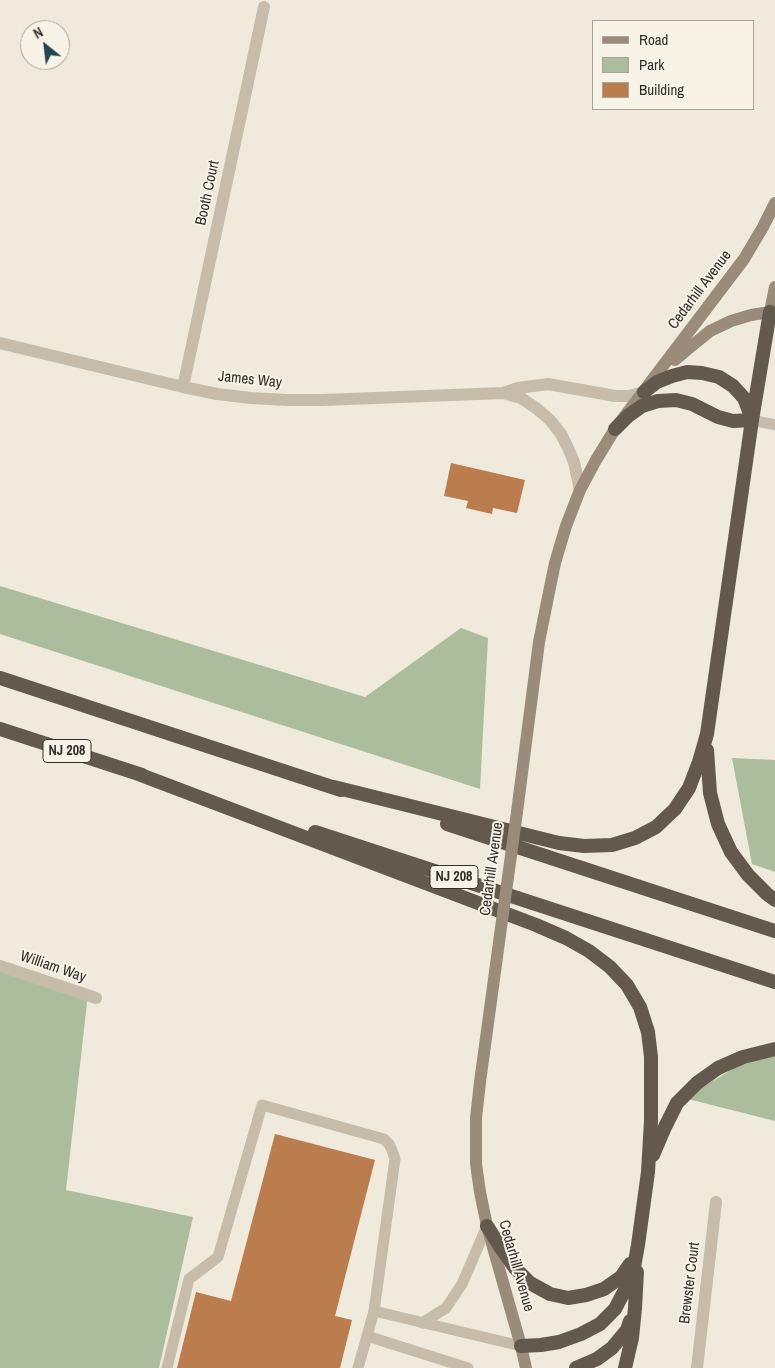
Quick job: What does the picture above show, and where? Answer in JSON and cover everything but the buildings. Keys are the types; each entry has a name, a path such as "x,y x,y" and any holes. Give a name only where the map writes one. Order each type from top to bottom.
{"highway":[{"path":"334,787 559,843 584,846 612,845 634,838 656,827 675,808 689,788 700,762 707,734 752,420 770,312"},
{"path":"644,392 657,382 672,376 687,372 702,373 719,378 733,386 744,398 752,420"},
{"path":"614,429 642,406 658,401 676,400 692,404 734,421 752,420"},
{"path":"0,678 775,931"},
{"name":"NJ 208","path":"0,729 775,982"},
{"path":"707,734 707,764 710,793 718,824 730,852 748,875 775,900"},
{"path":"133,772 536,925 566,938 589,951 610,967 627,985 640,1007 648,1032 652,1085 648,1172 634,1267 615,1309 600,1324 581,1334 559,1342 521,1346"},
{"path":"648,1172 655,1149 677,1103 697,1083 718,1068 743,1057 775,1049"},
{"path":"487,1226 515,1268 530,1283 550,1294 568,1298 604,1289 621,1277 631,1263 638,1245"},
{"path":"625,1368 632,1338 638,1245"},
{"path":"576,1368 612,1348 627,1330 635,1308"}],"main road":[{"name":"Cedarhill Avenue","path":"526,1368 487,1226 480,1192 476,1164 476,1118 539,642 557,554 580,490 614,429 744,259 775,203"},
{"path":"770,312 775,287"},
{"name":"Cedarhill Avenue","path":"644,392 688,349 710,331 731,321 770,312"}],"street":[{"name":"Booth Court","path":"183,387 264,6"},
{"name":"James Way","path":"0,343 183,387 251,398 287,400 352,399 503,393 518,388 548,384 615,396 629,396 644,392"},
{"name":"James Way","path":"503,393 521,398 550,420 561,434 568,448 574,462 580,490"},
{"name":"William Way","path":"0,966 96,998"},
{"name":"Brewster Court","path":"697,1368 716,1202"}],"lane":[{"path":"752,420 775,425"},
{"path":"167,1368 189,1279 218,1258 262,1105 384,1140 392,1150 394,1159 374,1311 358,1368"},
{"path":"422,1323 446,1308 462,1284 487,1226"},
{"path":"374,1311 521,1346"},
{"path":"367,1336 468,1368"}],"green space":[{"path":"0,586 365,697 461,628 488,638 480,789 0,634"},
{"path":"732,758 775,760 775,872 752,864"},
{"path":"0,966 88,994 66,1190 193,1217 159,1368 0,1368"},
{"path":"775,1044 775,1121 684,1098"}]}
